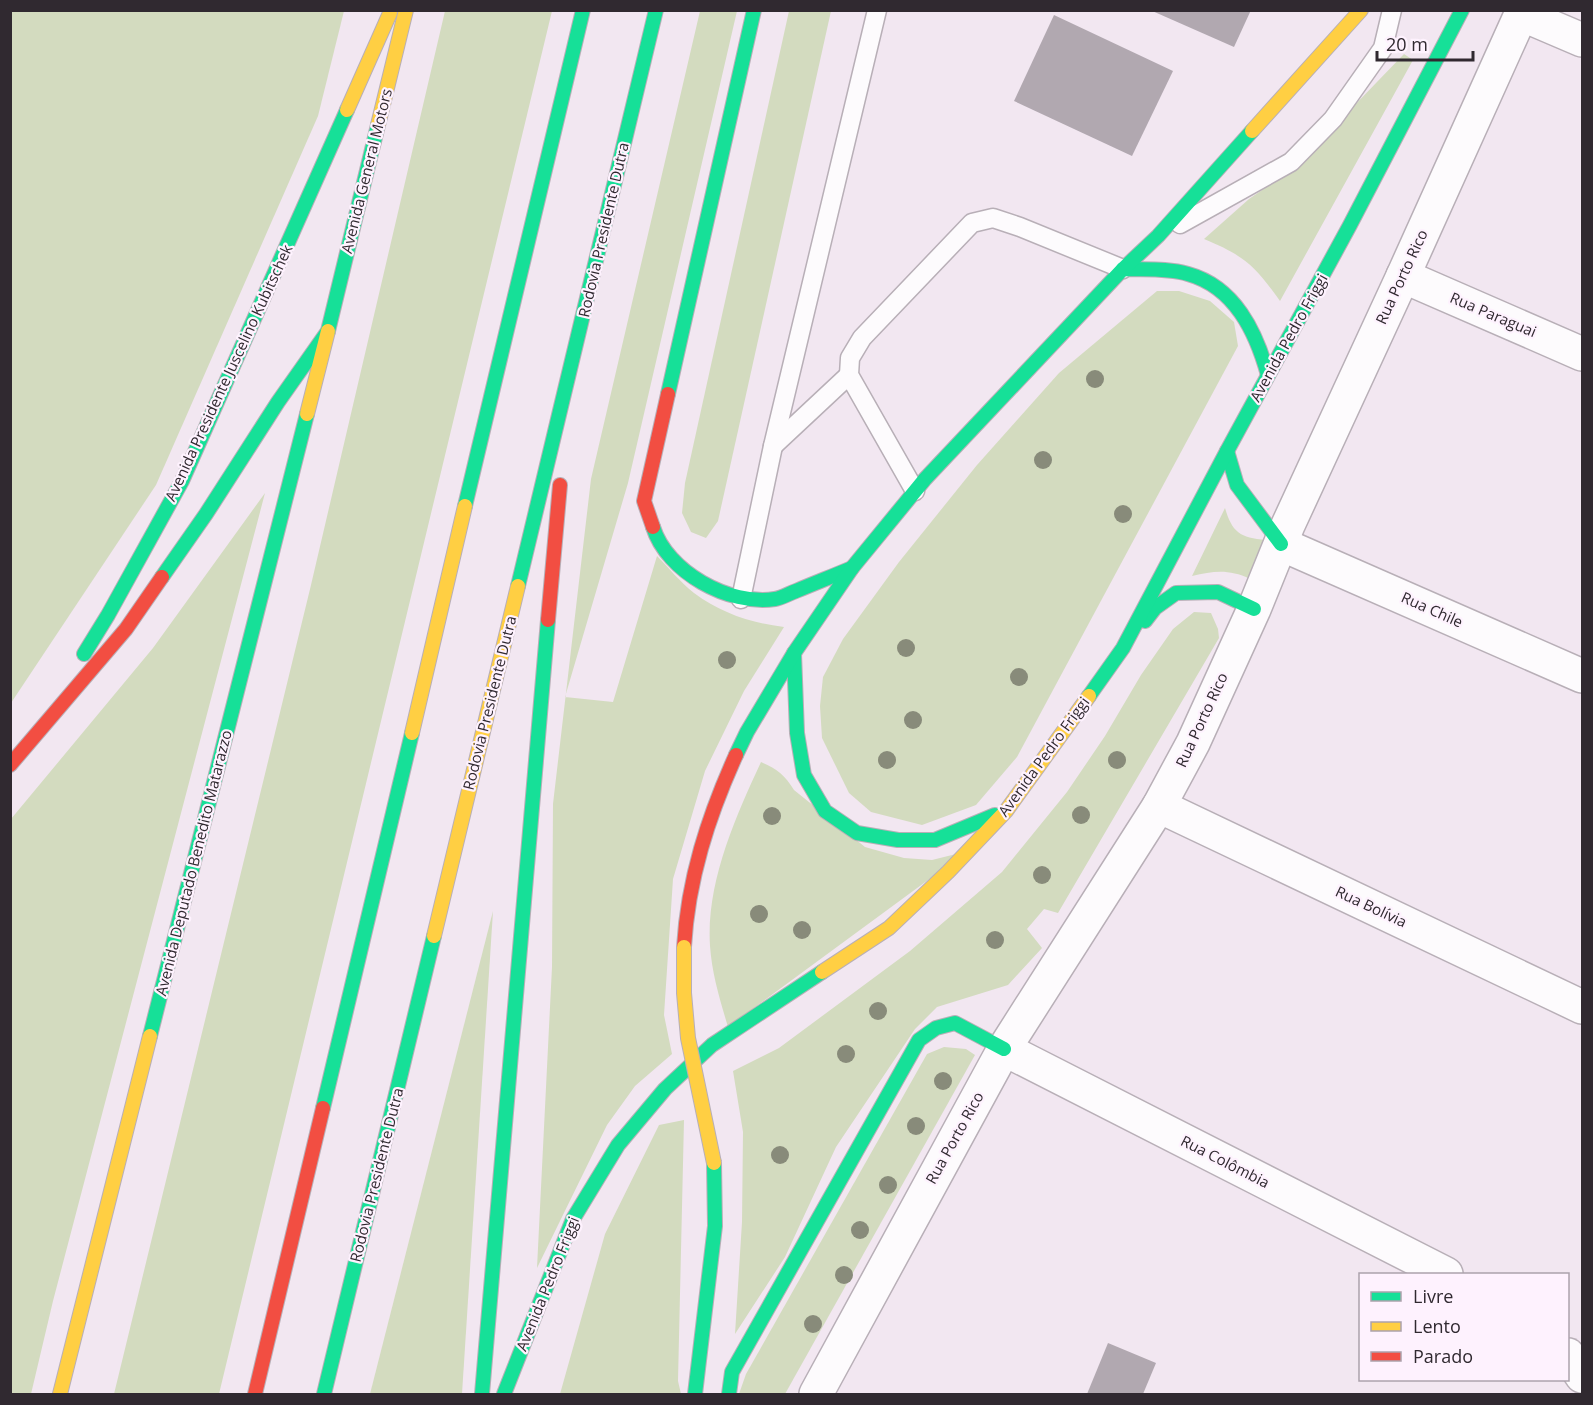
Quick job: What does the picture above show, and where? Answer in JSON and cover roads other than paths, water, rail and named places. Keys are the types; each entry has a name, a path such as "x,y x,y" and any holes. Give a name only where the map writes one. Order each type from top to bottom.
{"main road":[{"name":"Avenida Presidente Juscelino Kubitschek","path":"23,752 108,615 182,481 391,10"},
{"name":"Avenida General Motors","path":"328,331 405,10"},
{"path":"255,1395 583,10"},
{"name":"Rodovia Presidente Dutra","path":"324,1395 656,10"},
{"path":"754,10 645,501 657,541 675,562 706,586 741,599 776,599 852,568"},
{"path":"695,1395 715,1226 714,1163 688,1038 684,993 686,915 696,863 717,798 747,732 795,653 852,568 915,491 1123,269 1158,236 1361,10"},
{"name":"Avenida Pedro Friggi","path":"504,1395 573,1219 618,1145 665,1089 712,1046 889,928 948,872 1006,811 1123,648 1350,225 1462,10"},
{"path":"1123,269 1176,272 1196,276 1212,285 1238,306 1261,346 1268,375"},
{"name":"Avenida Presidente Juscelino Kubitschek","path":"10,765 126,629 328,331"},
{"name":"Avenida Deputado Benedito Matarazzo","path":"60,1395 328,331"},
{"path":"482,1395 569,375"},
{"path":"1227,451 1237,485 1281,544"},
{"path":"1123,648 1155,608 1176,593 1218,592 1254,609"},
{"path":"795,653 797,733 804,775 825,811 857,833 898,840 935,840 1006,811"},
{"path":"729,1395 732,1372 919,1040 936,1028 955,1023 1004,1049"}],"street":[{"path":"1522,12 1582,40"},
{"name":"Rua Porto Rico","path":"816,1395 1004,1049 1159,806 1193,743 1254,609 1288,525 1522,12"},
{"name":"Rua Paraguai","path":"1403,276 1582,354"},
{"name":"Rua Chile","path":"1281,544 1582,676"},
{"name":"Rua Bolívia","path":"1159,806 1582,1007"},
{"name":"Rua Colômbia","path":"1004,1049 1442,1273"},
{"path":"1569,1356 1582,1376"}],"lane":[{"path":"741,599 773,446 877,10"},
{"path":"1158,236 1291,162 1333,119 1383,48 1392,10"},
{"path":"915,491 849,375 850,358 862,338 972,223 993,218 1123,269"},
{"path":"773,446 849,375"}]}
